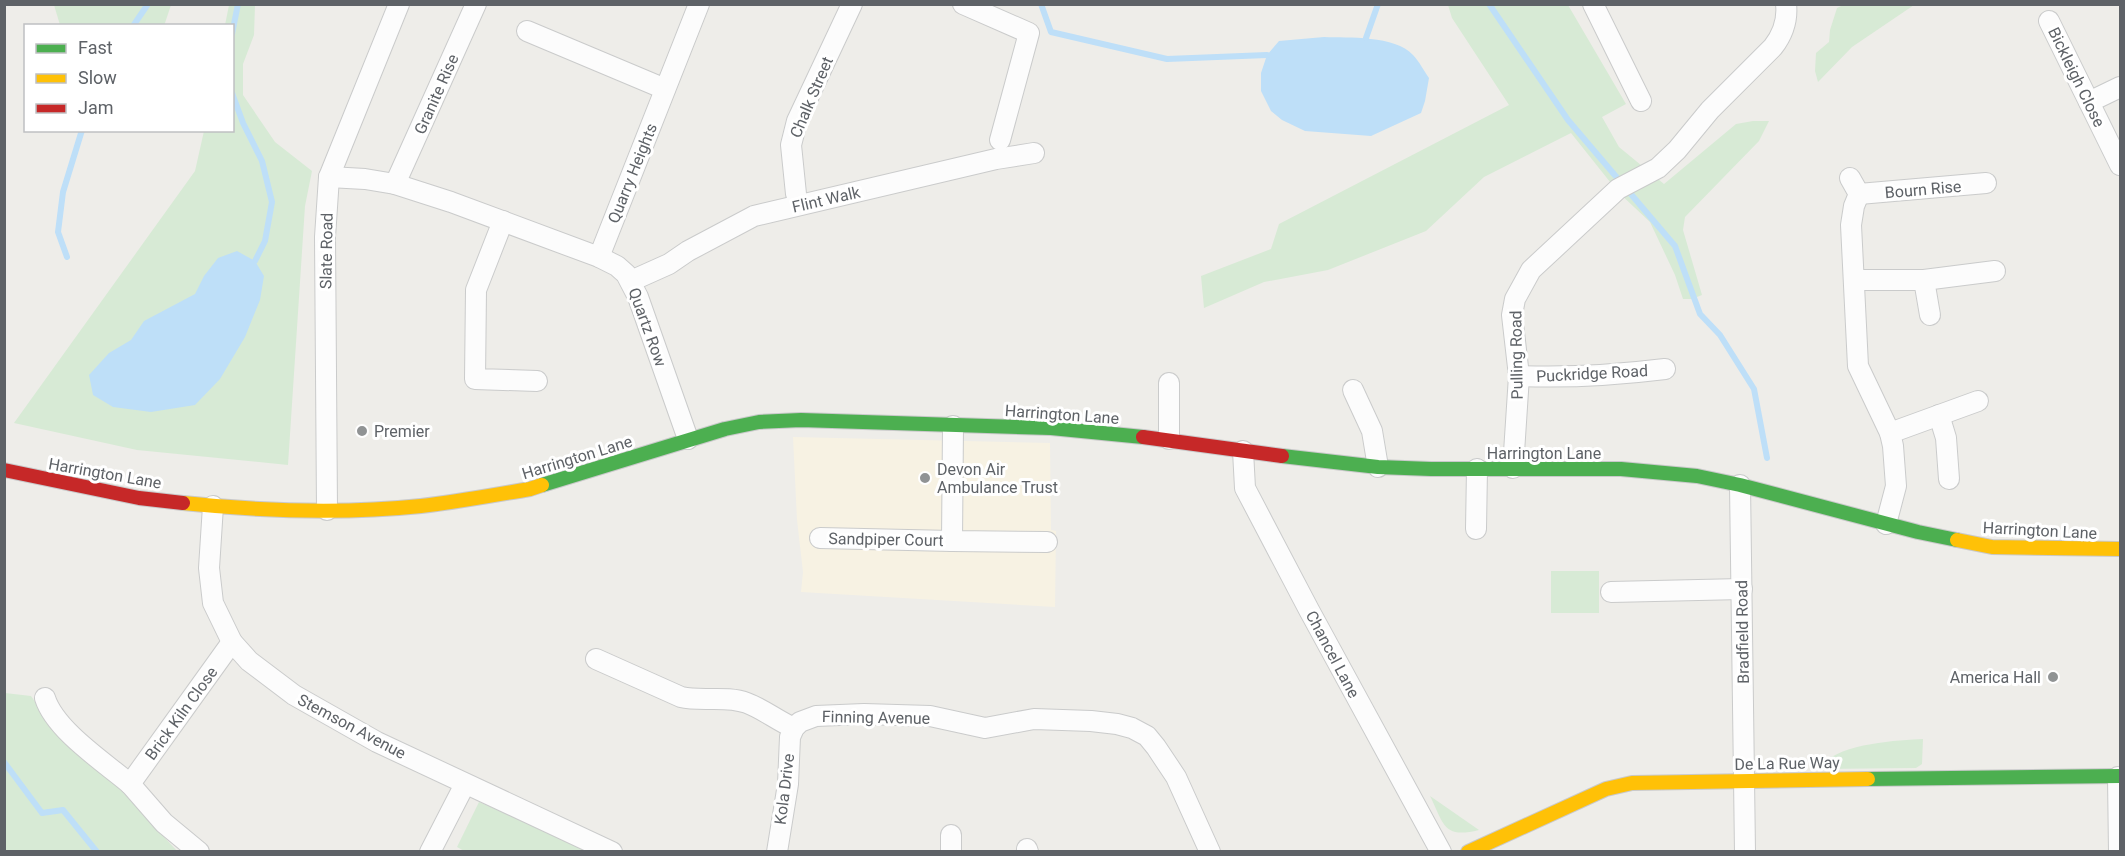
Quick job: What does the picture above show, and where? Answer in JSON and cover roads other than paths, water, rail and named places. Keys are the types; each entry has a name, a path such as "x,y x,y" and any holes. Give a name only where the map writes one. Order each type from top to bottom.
{"street":[{"name":"Slate Road","path":"327,510 325,237 329,177 399,4"},
{"name":"Granite Rise","path":"395,184 476,4"},
{"name":"Quarry Heights","path":"599,257 699,4"},
{"name":"Chalk Street","path":"796,194 791,145 797,121 852,4"},
{"path":"963,4 1029,33 1000,140"},
{"path":"1593,4 1641,101"},
{"name":"Pulling Road","path":"1513,468 1519,376 1512,315 1515,299 1531,270 1618,189 1658,168 1677,150 1710,110 1773,47 1786,24 1786,4"},
{"name":"Bickleigh Close","path":"2049,21 2121,165"},
{"path":"527,31 665,89"},
{"path":"2089,102 2121,87"},
{"name":"Flint Walk","path":"631,281 669,264 688,251 754,216 996,159 1035,153"},
{"name":"Quartz Row","path":"329,177 365,179 395,184 503,221 617,266 631,281 639,297 688,440"},
{"name":"Bourn Rise","path":"1886,524 1896,486 1890,433 1858,366 1851,225 1854,186 1986,183"},
{"path":"503,221 476,290 475,379 537,381"},
{"path":"1854,280 1924,280 1995,271"},
{"path":"1924,280 1930,315"},
{"name":"Puckridge Road","path":"1519,376 1558,378 1665,369"},
{"path":"1169,383 1169,439"},
{"path":"1353,390 1372,431 1378,467"},
{"path":"1890,433 1978,400"},
{"path":"1939,415 1946,438 1948,479"},
{"name":"Harrington Lane","path":"4,470 139,498 213,506 327,510 421,506 520,491 725,429 778,420 1051,428 1169,439 1243,451 1378,467 1477,470 1622,469 1697,476 1740,485 1886,524 1992,547 2121,549"},
{"name":"Sandpiper Court","path":"952,541 953,426"},
{"name":"Chancel Lane","path":"1243,451 1245,488 1441,852"},
{"path":"1476,529 1477,470"},
{"name":"Bradfield Road","path":"1740,485 1745,852"},
{"name":"Stemson Avenue","path":"213,506 209,568 213,603 232,642 249,661 294,695 377,742 601,850"},
{"name":"Sandpiper Court","path":"820,538 1047,542"},
{"path":"1611,592 1742,589"},
{"name":"Brick Kiln Close","path":"130,784 232,642"},
{"path":"596,659 681,697 746,702 794,728"},
{"path":"45,698 48,707 61,726 130,784 164,823 199,852"},
{"name":"Finning Avenue","path":"794,728 800,722 816,716 864,714 930,716 985,728 1034,719 1118,724 1132,728 1146,736 1156,747 1176,777 1209,852"},
{"name":"Kola Drive","path":"777,852 788,784 790,736 794,728"},
{"path":"2120,776 2120,852"},
{"name":"De La Rue Way","path":"1468,852 1613,787 1653,782 2120,776"},
{"path":"429,852 465,784"}],"water":[{"path":"1324,37 1371,39 1395,44 1405,49 1415,57 1429,78 1421,113 1371,136 1305,131 1282,120 1271,111 1261,91 1261,73 1267,55 1279,41"},
{"path":"237,251 255,261 264,276 260,300 245,337 220,379 195,405 151,412 113,407 93,395 89,375 109,353 131,340 144,321 195,294 204,276 218,258"}],"waterway":[{"path":"134,24 148,4"},
{"path":"234,24 238,4"},
{"path":"1041,4 1051,32 1167,59 1267,55"},
{"path":"1366,38 1378,4"},
{"path":"1489,4 1568,120 1675,246 1700,314 1720,335 1754,389 1767,458"},
{"path":"234,98 243,123 262,161 272,202 265,241 255,261"},
{"path":"67,257 58,232 63,192 81,132"},
{"path":"4,762 42,813 63,810 97,852"}],"place":[{"name":"Premier","path":"362,431"},
{"name":"Devon Air Ambulance Trust","path":"925,478"},
{"name":"America Hall","path":"2053,677"}]}
